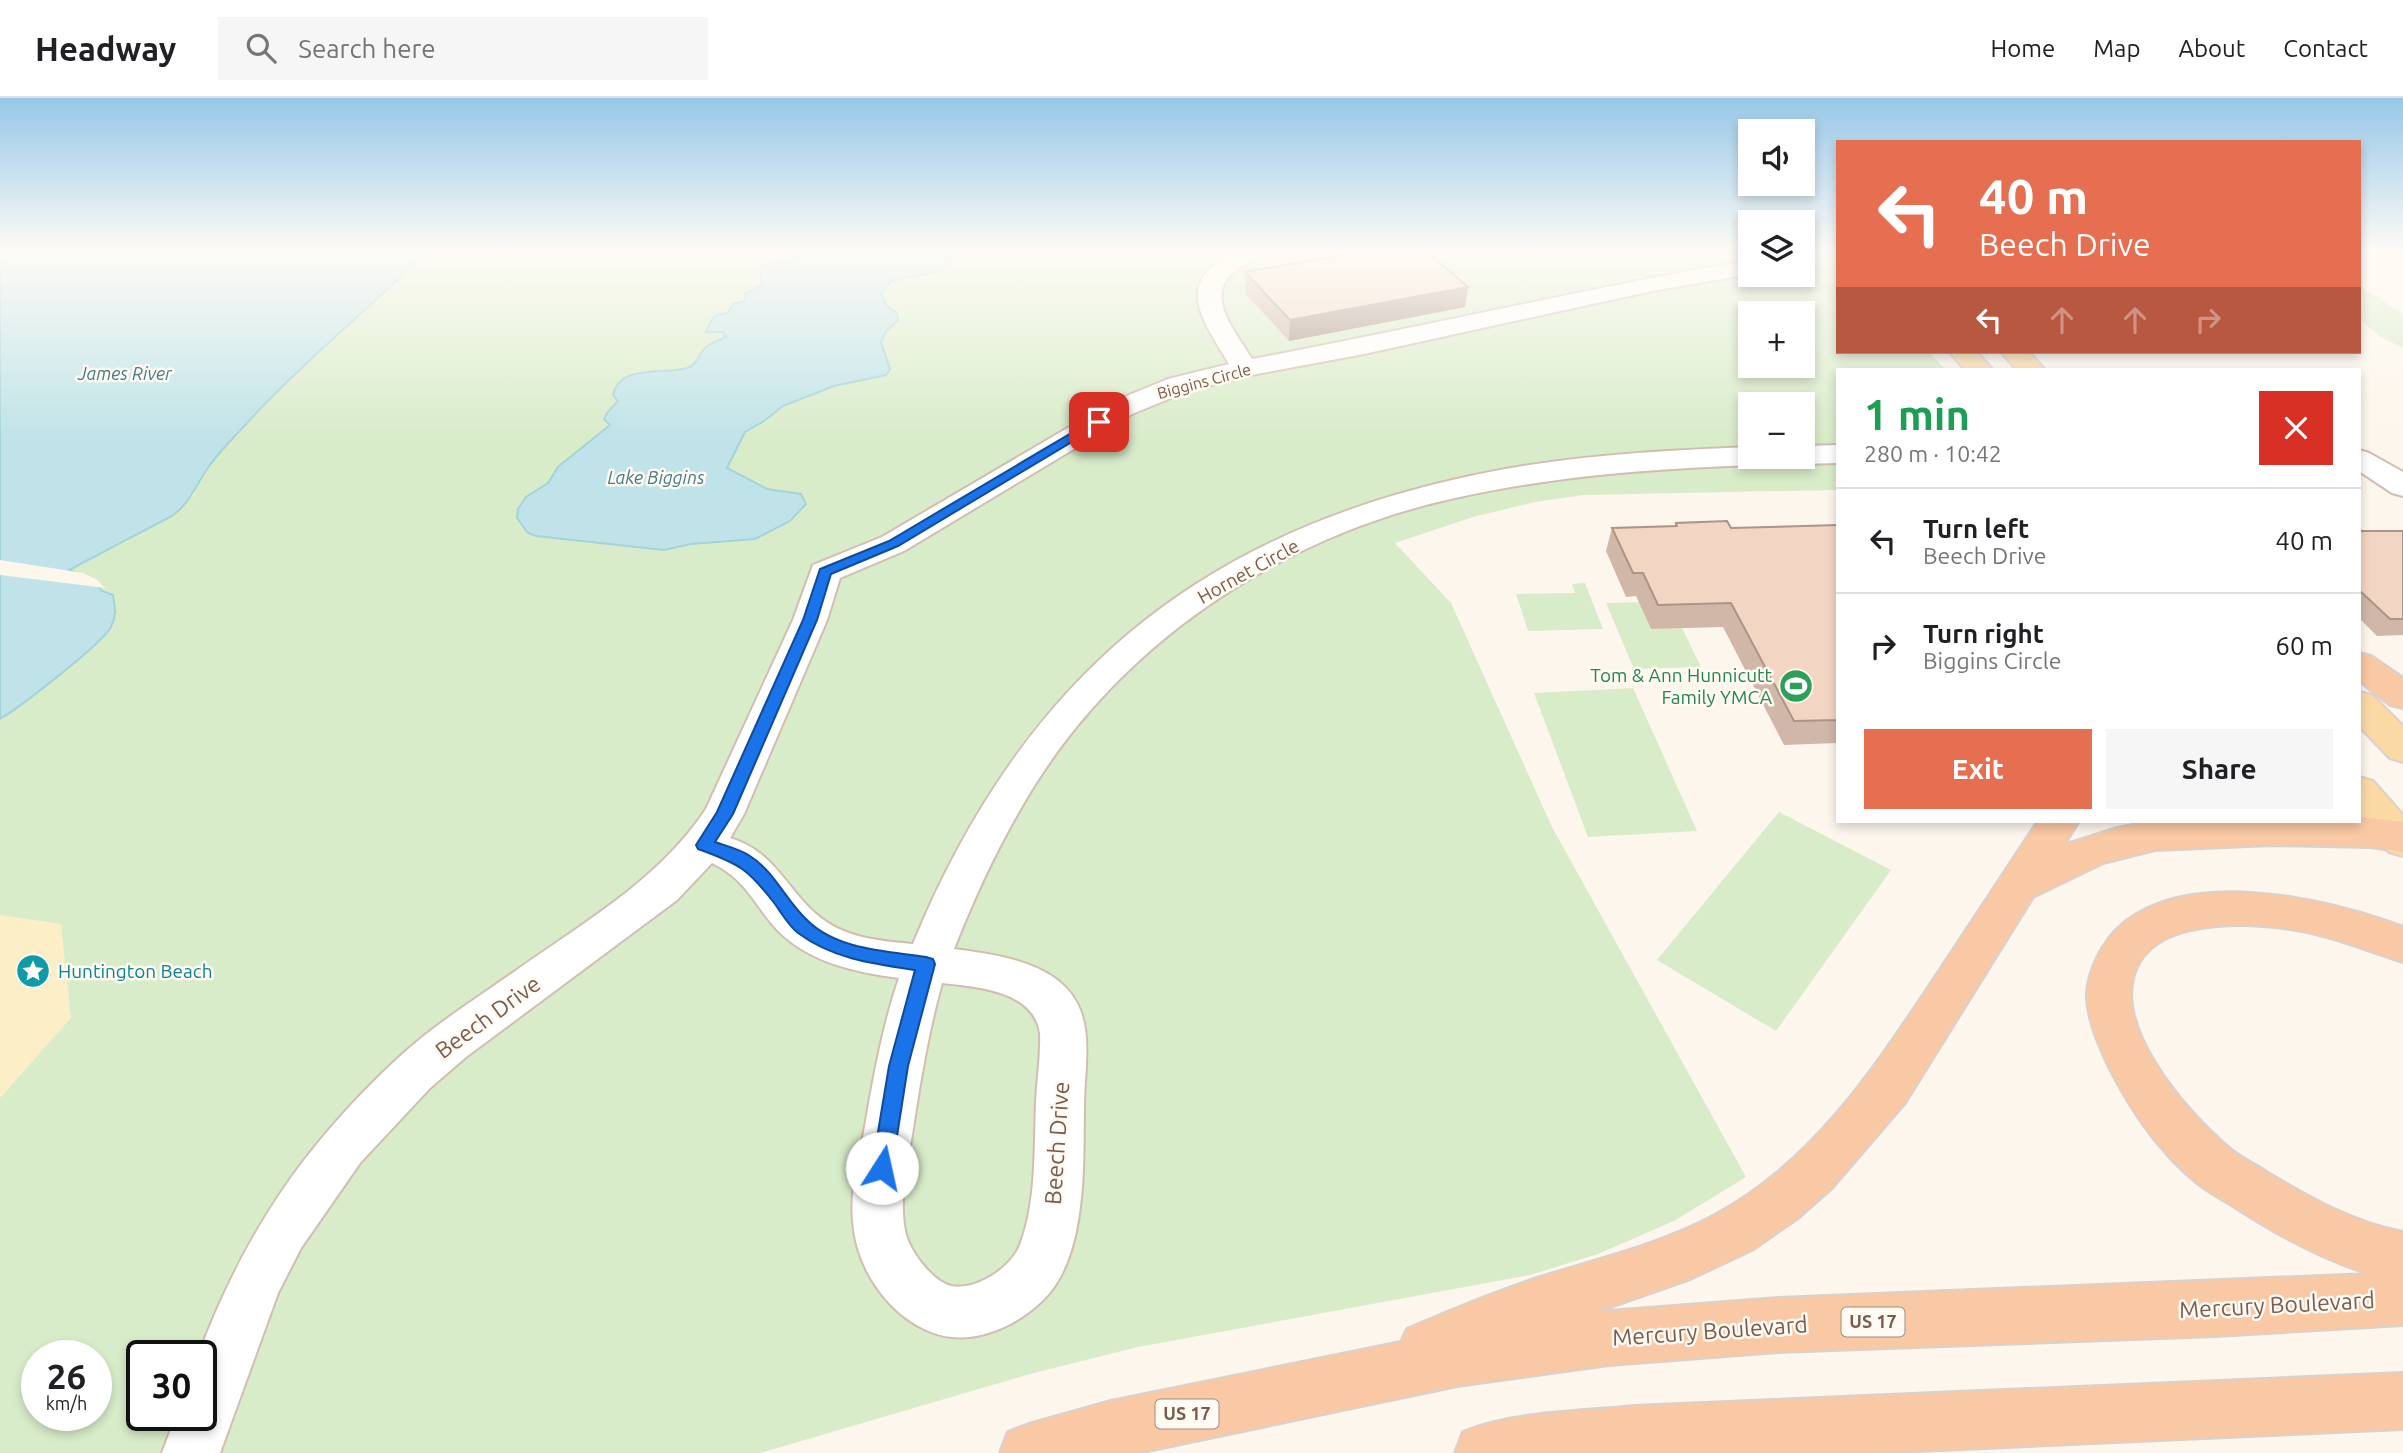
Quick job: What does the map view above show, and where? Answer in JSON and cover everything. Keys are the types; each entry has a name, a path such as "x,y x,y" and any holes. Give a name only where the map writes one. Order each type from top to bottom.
{"highway":[{"path":"2361,665 2403,696"},
{"path":"1346,1380 1510,1314 1648,1269 1722,1238 1760,1216 1809,1177 1863,1120 1888,1088 2058,823"},
{"path":"2017,886 2091,851 2132,839 2285,831 2379,832 2401,837"},
{"path":"2403,945 2333,921 2297,914 2231,908 2199,912 2172,918 2147,929 2126,946 2114,967 2110,988 2111,1010 2120,1041 2142,1084 2182,1135 2210,1164 2304,1222 2363,1248 2403,1257"},
{"name":"Mercury Boulevard","path":"1029,1453 1111,1430 1346,1380 1457,1358 1609,1338 1778,1325 2215,1309 2403,1299"},
{"path":"1484,1453 1541,1444 1634,1435 2403,1401"}],"main road":[{"path":"1965,354 1978,368"},
{"path":"2016,354 2030,368"},
{"path":"2361,706 2403,749"},
{"path":"2361,793 2401,837"}],"street":[{"path":"1212,313 1245,368"},
{"name":"Biggins Circle","path":"704,845 724,814 788,671 810,620 825,572 893,544 1122,408 1178,386 1245,368 1516,313"},
{"path":"1815,455 1836,454"},
{"name":"Hornet Circle","path":"926,964 971,864 1024,771 1045,740 1076,704 1134,648 1175,613 1219,583 1278,551 1338,524 1400,502 1447,490 1520,474 1594,464 1738,457"},
{"path":"2361,460 2387,474 2403,487"},
{"name":"Beech Drive","path":"191,1453 237,1326 258,1277 283,1231 343,1147 377,1109 432,1058 655,895 682,871 704,845 742,858 759,871 802,927 827,943 857,954 1012,976 1034,987 1051,1002 1063,1032 1057,1181 1052,1214 1039,1264 1022,1286 990,1306 963,1312 944,1312 911,1290 888,1259 878,1223 882,1168 899,1066 926,964"}],"green space":[{"path":"361,313 1738,313 1738,378 1815,378 1815,313 1836,313 1836,354 1931,354 1944,368 1836,368 1836,490 1583,495 1535,502 1473,517 1395,543 1451,603 1552,827 1746,1177 1674,1221 1598,1254 1530,1275 1138,1347 1030,1374 760,1453 0,1453 0,719 32,697 110,630 101,592 90,581 68,570 127,541 194,495 216,458 267,403"},
{"path":"2361,313 2403,314 2403,348 2379,336 2361,321"},
{"path":"1585,583 1603,629 1528,631 1516,594 1575,593 1572,584"},
{"path":"1639,602 1651,629 1682,628 1701,667 1634,669 1606,603"},
{"path":"1633,688 1697,831 1588,837 1534,693"},
{"path":"1779,812 1891,870 1776,1031 1657,960"}],"sand":[{"name":"Huntington Beach","path":"0,915 61,924 71,1018 0,1098"}],"water":[{"name":"James River","path":"0,313 361,313 260,409 216,458 179,510 69,570 94,581 102,591 113,595 115,615 111,627 77,660 0,719"},
{"name":"Lake Biggins","path":"897,313 898,320 886,331 881,342 890,369 886,375 834,386 783,406 745,432 727,468 767,489 801,494 806,504 790,521 755,539 691,544 664,550 528,533 517,518 518,509 526,497 548,483 558,467 610,425 604,419 618,401 613,395 617,385 634,374 690,367 707,346 725,338 723,332 706,332 713,318 719,315"}],"pier":[{"path":"0,560 83,573 96,579 105,588 0,575"}],"building":[{"path":"1284,313 1326,313 1290,320"},
{"name":"Tom & Ann Hunnicutt Family YMCA","path":"1727,521 1731,528 1836,525 1836,720 1794,721 1731,603 1658,605 1643,573 1633,573 1612,528 1677,526 1676,523"},
{"path":"2361,531 2403,531 2403,619 2390,619 2361,592"}],"place":[{"name":"Tom & Ann Hunnicutt Family YMCA","path":"1796,686"},
{"name":"Huntington Beach","path":"33,971"}],"route":[{"path":"882,1168 899,1066 926,964 857,954 827,943 802,927 759,871 742,858 704,845 724,814 810,620 825,572 893,544 1099,422"}]}
